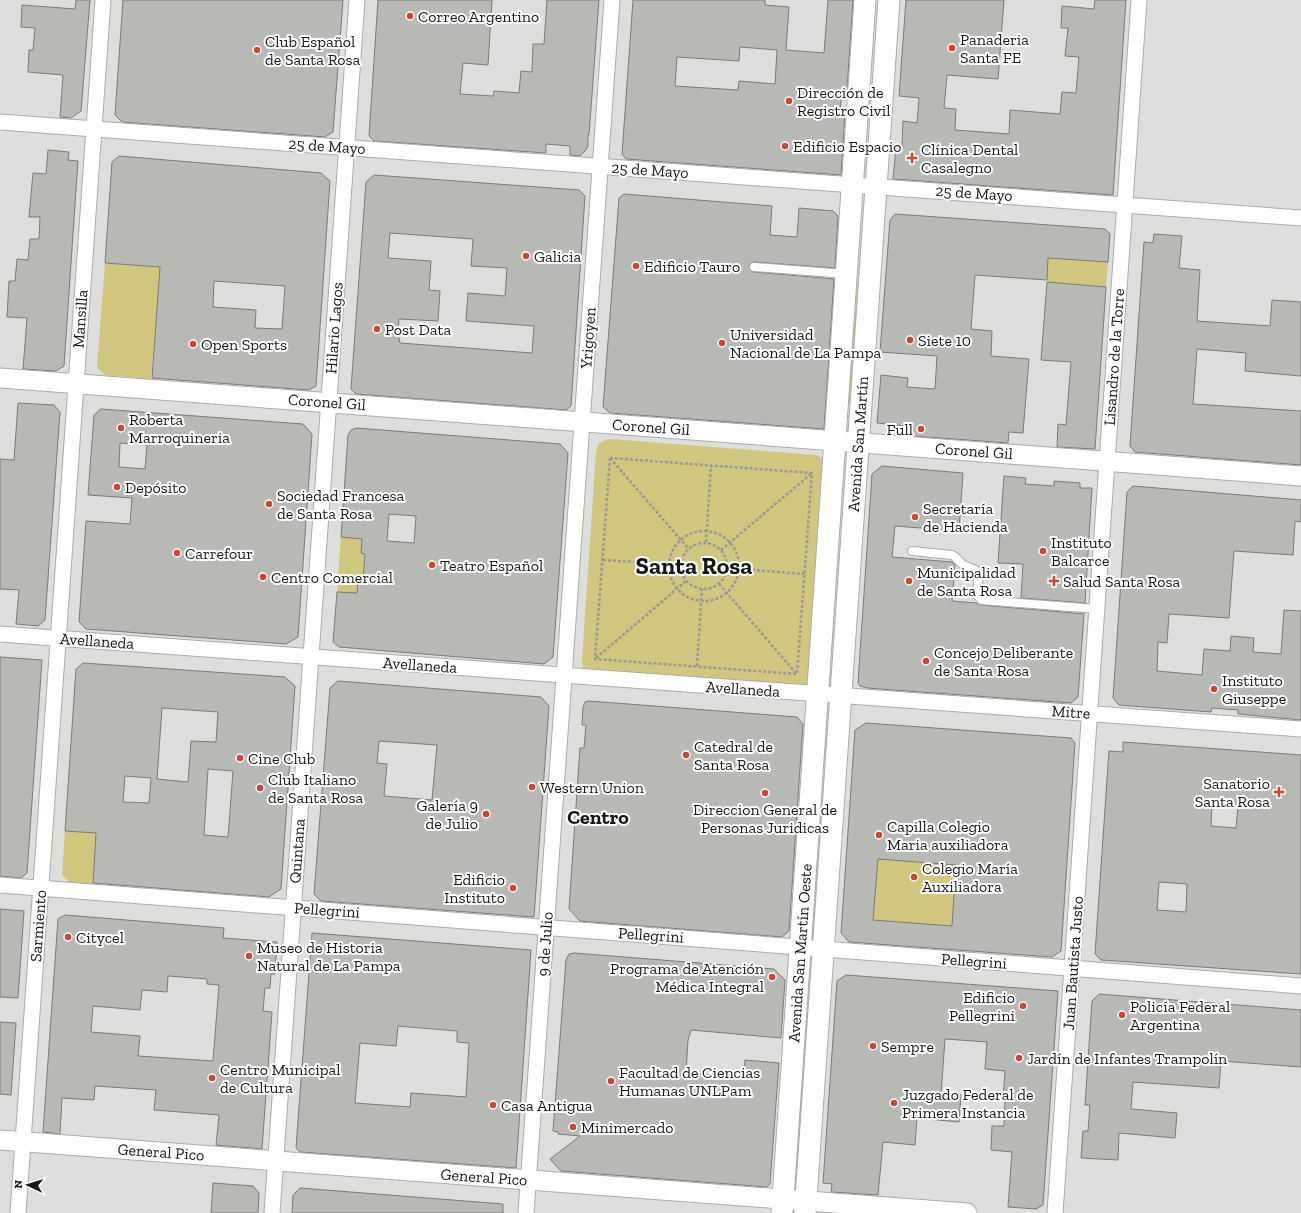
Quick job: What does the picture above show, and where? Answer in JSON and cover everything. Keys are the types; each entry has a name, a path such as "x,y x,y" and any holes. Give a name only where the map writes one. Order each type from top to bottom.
{"main road":[{"name":"Avenida San Martín","path":"818,694 866,0"},
{"name":"Avenida San Martín","path":"841,696 889,0"},
{"path":"828,540 851,542"},
{"path":"824,594 847,596"},
{"name":"Avenida San Martín Oeste","path":"782,1206 818,694"},
{"name":"Avenida San Martín Oeste","path":"805,1207 841,696"}],"street":[{"name":"Mansilla","path":"58,638 103,0"},
{"name":"Hilario Lagos","path":"311,657 357,0"},
{"name":"Yrigoyen","path":"564,675 612,0"},
{"name":"Lisandro de la Torre","path":"1090,714 1139,0"},
{"name":"25 de Mayo","path":"0,122 1301,218"},
{"name":"Coronel Gil","path":"0,378 1301,476"},
{"name":"Avellaneda","path":"0,634 841,696"},
{"name":"Sarmiento","path":"18,1213 58,638"},
{"name":"Quintana","path":"272,1213 311,657"},
{"name":"9 de Julio","path":"526,1213 564,675"},
{"name":"Mitre","path":"841,696 1301,729"},
{"name":"Juan Bautista Justo","path":"1055,1213 1090,714"},
{"name":"Pellegrini","path":"0,885 1301,986"},
{"name":"General Pico","path":"0,1140 528,1180 782,1206 967,1213"}],"lane":[{"path":"754,267 846,274"},
{"path":"912,551 952,555 956,557 963,565 976,569 978,572 977,594 981,600 1097,609"}],"path":[{"path":"610,458 812,473"},
{"path":"610,458 688,548"},
{"path":"595,659 610,458"},
{"path":"706,542 711,465"},
{"path":"721,550 812,473"},
{"path":"797,674 812,473"},
{"path":"706,530 720,534 730,543 737,555 738,569 733,584 726,592 716,598 702,601 688,597 677,588 669,573 668,564 672,550 680,539 693,532 706,530"},
{"path":"699,542 706,542 721,550 725,557 727,568 724,578 719,584 713,588 702,589 692,586 686,581 680,565 684,553 688,548 699,542"},
{"path":"603,560 680,565"},
{"path":"727,568 804,574"},
{"path":"595,659 686,581"},
{"path":"719,584 797,674"},
{"path":"697,666 702,589"},
{"path":"595,659 797,674"}],"shaded area":[{"path":"1048,258 1108,262 1106,287 1047,282"},
{"path":"105,263 182,269 159,285 151,379 105,375 97,368"},
{"path":"857,282 862,282 853,405 844,405 849,328 854,328"},
{"path":"611,439 815,455 824,460 809,684 806,687 586,671 583,669 582,660 596,452 599,443"},
{"path":"341,537 362,539 361,553 365,554 363,580 358,579 357,593 337,592"},
{"path":"65,831 96,833 93,884 69,882 62,875"},
{"path":"878,859 956,865 952,926 873,920"}],"building":[{"path":"76,0 90,0 81,111 71,118 60,117 63,75 28,72 29,50 33,50 35,28 21,27 22,5 75,9"},
{"path":"123,0 343,0 333,132 325,137 122,122 115,115"},
{"path":"378,0 492,0 488,65 463,63 460,94 493,96 494,91 519,93 521,71 532,72 533,44 544,44 547,0 599,0 589,135 586,150 580,156 570,155 570,146 546,144 546,153 374,141 369,136"},
{"path":"633,0 765,0 765,5 789,7 786,50 824,53 828,0 853,0 847,89 842,89 840,112 845,112 841,175 626,159 622,154","holes":["740,47 777,50 775,84 739,81 738,90 675,86 677,57 739,61"]},
{"path":"906,0 1004,0 998,79 947,75 944,108 956,109 955,130 1009,134 1010,110 1060,114 1062,92 1076,93 1079,57 1065,56 1068,28 1061,28 1062,6 1094,9 1095,0 1126,0 1113,195 893,179 896,147 902,147 903,121 917,123 919,98 899,96"},
{"path":"48,150 69,152 68,160 78,161 64,366 56,371 23,369 27,318 7,317 9,281 15,281 17,259 28,260 30,239 39,239 40,217 29,217 33,173 46,174"},
{"path":"119,156 321,173 330,181 316,386 309,390 152,378 160,267 105,263 112,162","holes":["214,281 285,286 282,329 255,328 256,310 213,307"]},
{"path":"374,175 579,190 585,196 571,406 566,410 356,394 351,389 366,182","holes":["390,233 473,239 471,266 507,268 505,296 468,293 466,321 534,326 532,353 400,343 398,333 399,319 438,321 440,291 429,290 431,261 388,258"]},
{"path":"624,194 772,206 770,235 797,237 799,208 833,211 838,216 835,268 754,262 750,264 749,267 751,271 754,272 834,279 824,429 610,413 603,407 619,198"},
{"path":"895,214 1105,229 1110,234 1108,262 1048,258 1047,280 975,275 971,329 992,331 991,356 1029,359 1023,433 1009,432 1008,443 913,436 913,427 877,423 881,375 908,378 907,387 935,389 937,356 880,352 890,220"},
{"path":"1154,234 1182,236 1179,268 1200,270 1197,321 1270,326 1272,300 1301,302 1301,376 1245,371 1246,353 1197,349 1193,404 1301,411 1301,465 1135,452 1130,446 1144,242 1153,243"},
{"path":"1047,282 1106,287 1095,449 1057,447 1058,424 1066,425 1071,362 1041,360"},
{"path":"18,403 54,405 60,412 45,620 38,626 16,624 19,590 0,589 0,459 14,460"},
{"path":"101,409 303,424 312,434 298,637 286,644 86,629 79,622 86,521 130,524 132,498 88,495 94,415","holes":["120,443 147,445 145,469 119,467"]},
{"path":"356,428 560,444 568,453 553,657 544,664 339,647 333,642 337,592 357,593 358,579 363,580 365,554 361,553 362,539 341,537 348,435 351,430","holes":["389,514 416,516 414,543 387,541"]},
{"path":"882,466 963,473 959,531 895,526 892,557 952,562 955,565 952,601 1084,614 1078,697 1071,703 867,688 860,686 858,683 872,474"},
{"path":"1004,476 1026,478 1025,484 1054,486 1054,481 1080,483 1080,488 1092,488 1085,603 1021,598 1023,564 998,563"},
{"path":"1133,486 1301,500 1301,522 1295,521 1293,555 1234,551 1229,618 1169,614 1167,643 1158,642 1157,671 1202,675 1204,649 1230,651 1231,636 1254,638 1253,652 1281,654 1284,610 1301,611 1301,720 1238,714 1238,710 1212,708 1211,712 1119,705 1113,698 1127,492"},
{"path":"0,657 42,660 27,873 21,878 0,876"},
{"path":"83,663 285,677 295,686 281,889 269,897 93,883 96,833 65,831 76,669","holes":["162,708 218,712 216,742 191,741 188,782 157,779","208,769 233,771 228,837 204,835","125,776 151,778 149,803 123,802"]},
{"path":"338,681 541,697 549,706 534,917 321,901 314,894 330,688","holes":["379,741 437,745 432,800 384,796 387,764 377,763"]},
{"path":"589,701 797,717 803,724 789,931 782,937 580,921 569,909 580,748 584,748 586,725 582,725 583,707 585,702"},
{"path":"866,723 1071,738 1075,743 1061,951 1052,957 849,942 841,933 855,730","holes":["878,859 956,865 952,926 873,920"]},
{"path":"1123,742 1301,755 1301,974 1101,960 1095,954 1109,751 1123,752","holes":["1212,804 1238,806 1236,828 1211,826","1159,882 1187,884 1186,912 1157,910"]},
{"path":"0,909 24,911 18,998 0,997"},
{"path":"65,915 224,928 223,938 277,942 275,974 271,974 270,988 265,988 263,1011 272,1012 262,1149 216,1145 219,1115 154,1110 156,1090 95,1086 94,1100 62,1098 60,1134 43,1132 58,919","holes":["168,976 207,979 207,984 219,985 213,1061 138,1056 140,1036 91,1032 93,1006 140,1010 142,990 167,992"]},
{"path":"312,933 531,950 516,1168 300,1152 296,1148","holes":["398,1026 457,1031 457,1042 469,1043 466,1097 411,1093 410,1107 355,1103 360,1043 396,1046"]},
{"path":"574,953 774,969 785,980 781,1038 691,1030 688,1040 686,1073 743,1077 745,1060 779,1063 770,1184 767,1187 561,1171 550,1159 580,1136 558,1134 558,1132 553,1131 566,960 569,954"},
{"path":"846,975 1058,991 1043,1205 1036,1209 1008,1207 1012,1152 991,1150 992,1126 1004,1126 1005,1100 1003,1100 1005,1071 985,1069 987,1042 945,1039 941,1094 961,1095 959,1122 917,1118 915,1145 883,1142 878,1195 831,1192 832,1184 823,1183 837,981"},
{"path":"1099,994 1301,1010 1301,1067 1221,1061 1219,1088 1133,1082 1131,1109 1177,1113 1175,1138 1119,1133 1118,1160 1081,1158 1083,1131 1088,1131 1090,1105 1085,1105 1092,1001"},
{"path":"0,1022 16,1023 11,1095 0,1094"},
{"path":"213,1183 253,1186 259,1193 258,1213 211,1213"},
{"path":"300,1188 503,1204 503,1213 292,1213 293,1195"}],"place":[{"name":"Correo Argentino","path":"410,16"},
{"name":"Panaderia Santa FE","path":"952,48"},
{"name":"Club Español de Santa Rosa","path":"257,50"},
{"name":"Dirección de Registro Civil","path":"789,101"},
{"name":"Edificio Espacio","path":"785,146"},
{"name":"Clínica Dental Casalegno","path":"912,158"},
{"name":"Galicia","path":"526,256"},
{"name":"Edificio Tauro","path":"636,266"},
{"name":"Post Data","path":"377,329"},
{"name":"Siete 10","path":"910,340"},
{"name":"Universidad Nacional de La Pampa","path":"722,343"},
{"name":"Open Sports","path":"193,344"},
{"name":"Roberta Marroquineria","path":"121,428"},
{"name":"Full","path":"921,429"},
{"name":"Depósito","path":"117,487"},
{"name":"Sociedad Francesa de Santa Rosa","path":"269,504"},
{"name":"Secretaría de Hacienda","path":"915,517"},
{"name":"Instituto Balcarce","path":"1043,551"},
{"name":"Carrefour","path":"177,553"},
{"name":"Teatro Español","path":"432,565"},
{"name":"Centro Comercial","path":"263,577"},
{"name":"Municipalidad de Santa Rosa","path":"909,581"},
{"name":"Salud Santa Rosa","path":"1054,581"},
{"name":"Concejo Deliberante de Santa Rosa","path":"926,661"},
{"name":"Instituto Giuseppe","path":"1214,689"},
{"name":"Catedral de Santa Rosa","path":"686,755"},
{"name":"Cine Club","path":"240,758"},
{"name":"Western Union","path":"532,787"},
{"name":"Club Italiano de Santa Rosa","path":"260,788"},
{"name":"Sanatorio Santa Rosa","path":"1279,792"},
{"name":"Direccion General de Personas Juridicas","path":"765,793"},
{"name":"Galería 9 de Julio","path":"486,814"},
{"name":"Capilla Colegio Maria auxiliadora","path":"879,835"},
{"name":"Colegio María Auxiliadora","path":"914,877"},
{"name":"Edificio Instituto","path":"513,888"},
{"name":"Citycel","path":"68,937"},
{"name":"Museo de Historia Natural de La Pampa","path":"249,956"},
{"name":"Programa de Atención Médica Integral","path":"772,977"},
{"name":"Edificio Pellegrini","path":"1023,1006"},
{"name":"Policía Federal Argentina","path":"1122,1015"},
{"name":"Sempre","path":"873,1046"},
{"name":"Jardín de Infantes Trampolín","path":"1019,1058"},
{"name":"Centro Municipal de Cultura","path":"212,1078"},
{"name":"Facultad de Ciencias Humanas UNLPam","path":"611,1081"},
{"name":"Juzgado Federal de Primera Instancia","path":"894,1103"},
{"name":"Casa Antigua","path":"493,1105"},
{"name":"Minimercado","path":"573,1127"}],"district":[{"name":"Santa Rosa","path":"694,565"},
{"name":"Centro","path":"598,817"}]}
